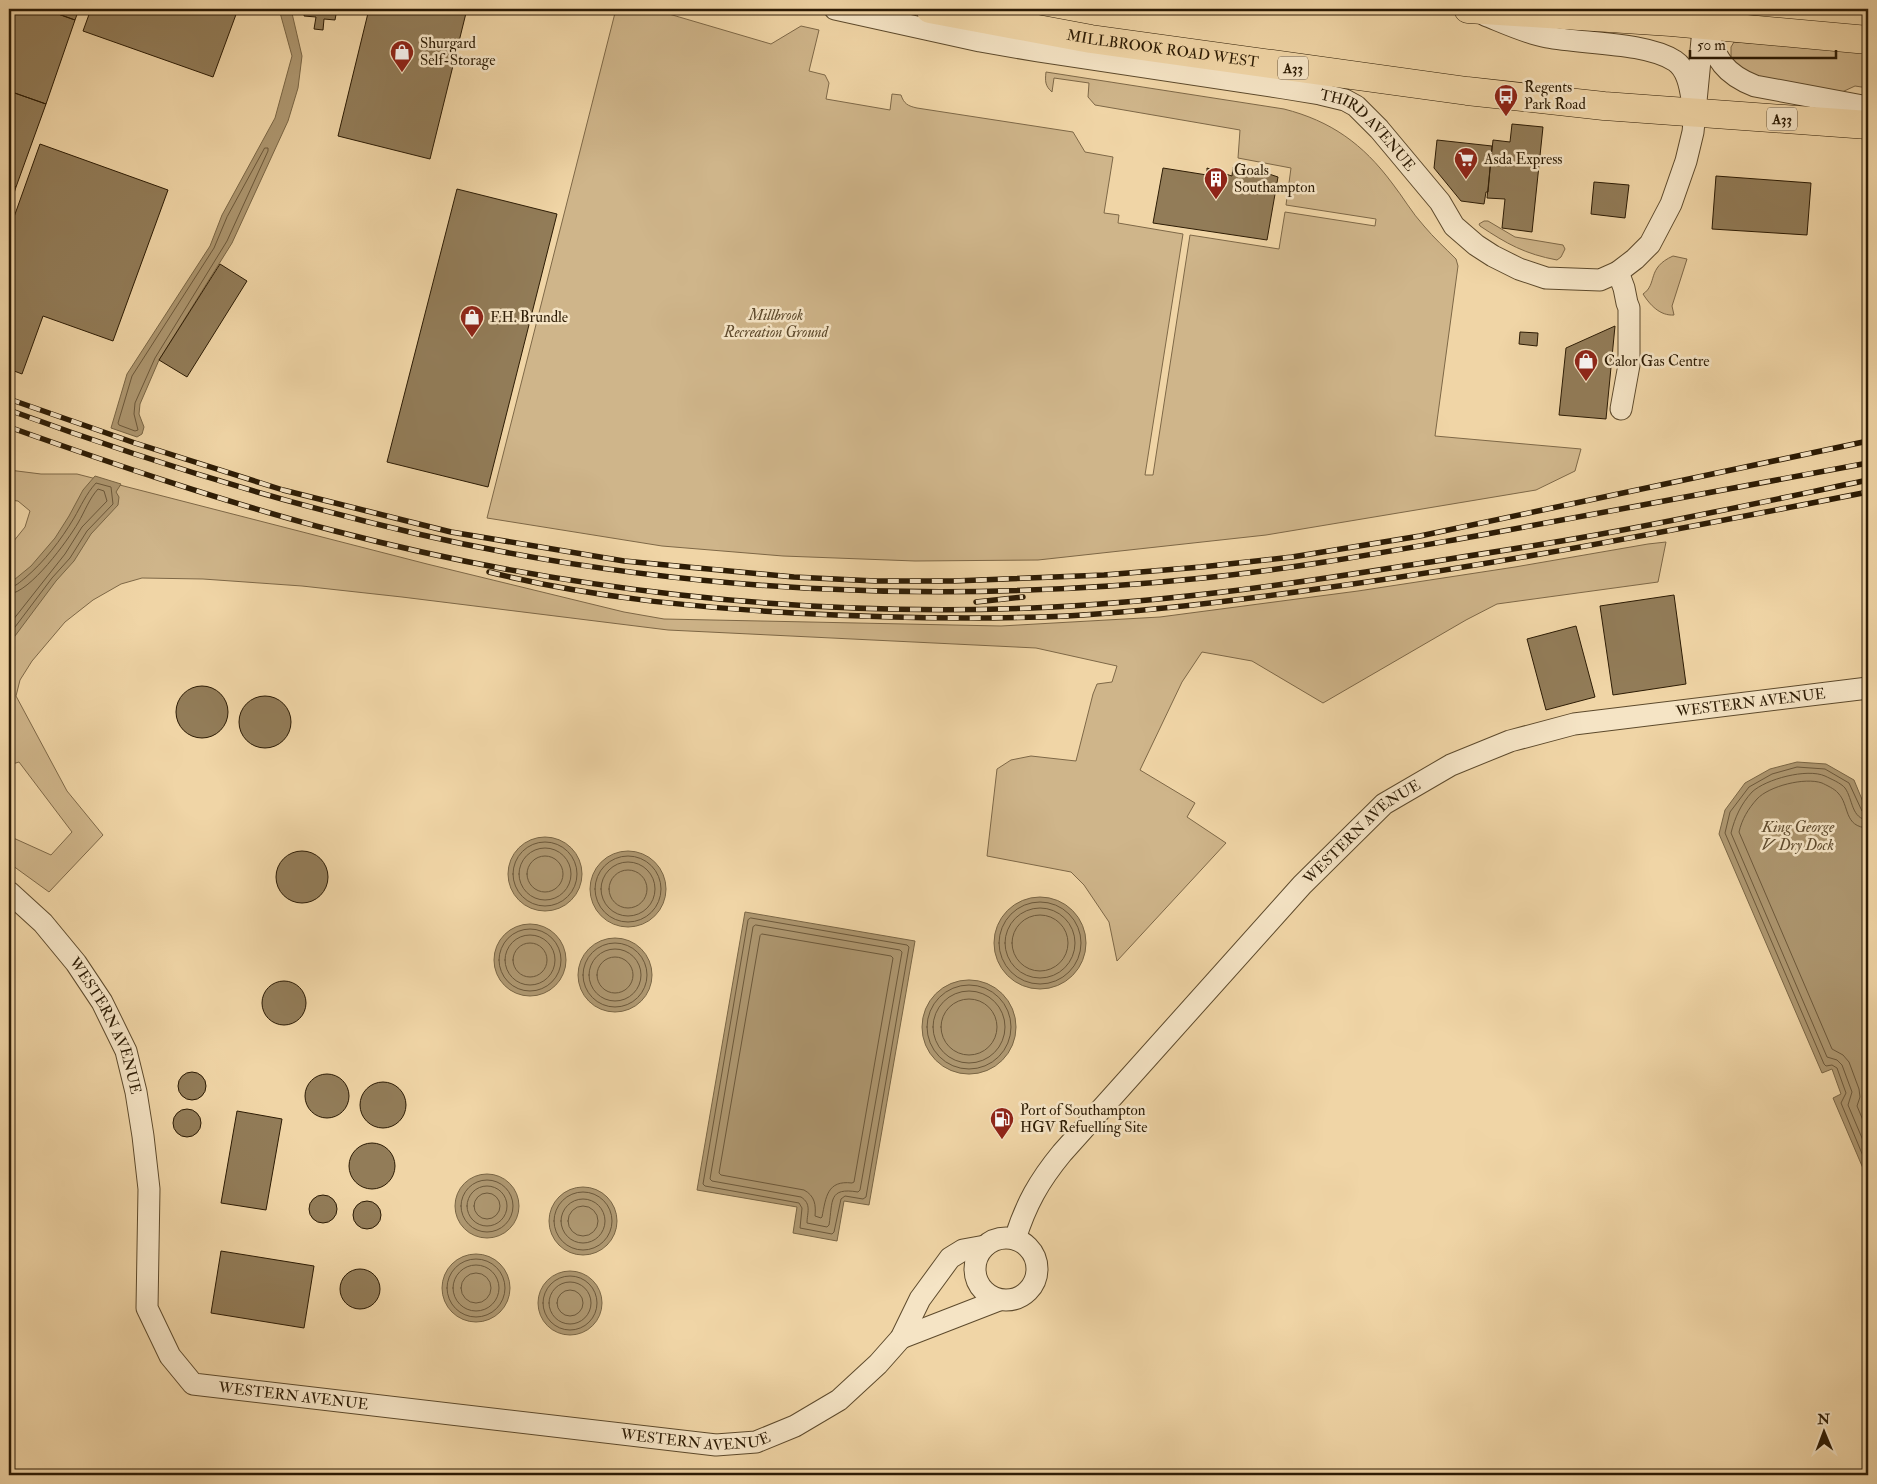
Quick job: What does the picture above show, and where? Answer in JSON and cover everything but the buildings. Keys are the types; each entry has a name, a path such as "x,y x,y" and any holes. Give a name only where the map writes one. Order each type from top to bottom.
{"highway":[{"name":"MILLBROOK ROAD WEST","path":"930,9 1091,39 1467,91 1695,114 1868,125"},
{"path":"1468,9 1704,17 1868,40"}],"street":[{"name":"THIRD AVENUE","path":"835,9 1038,51 1284,88 1345,100 1356,106 1379,129 1440,202 1454,226 1476,245 1518,269 1546,278 1600,280 1618,272 1635,259 1650,244 1663,221 1686,161 1692,139 1704,17"},
{"path":"1468,9 1524,31 1546,37 1639,49 1656,53 1676,62 1687,76 1695,114"},
{"path":"1704,17 1722,64 1740,80 1755,86 1868,107"},
{"path":"1618,272 1629,308 1629,365 1621,409"},
{"name":"WESTERN AVENUE","path":"1016,1239 1031,1196 1044,1174 1302,885 1384,804 1451,765 1510,741 1574,724 1868,688"},
{"name":"WESTERN AVENUE","path":"9,892 43,924 76,963 102,1002 126,1051 144,1136 149,1190 147,1308 170,1356 193,1384 716,1446 756,1442 795,1426 839,1400 878,1364 901,1338"},
{"path":"901,1338 999,1300 1016,1299 1025,1295 1032,1288 1037,1278 1038,1269 1032,1250 1025,1243 1016,1239 1005,1237 994,1240 979,1253 975,1263 975,1272 983,1290 999,1300"},
{"path":"901,1338 920,1300 950,1258 963,1250 985,1246"}],"green space":[{"name":"Millbrook Recreation Ground","path":"616,9 652,9 771,44 801,26 819,30 809,71 825,75 829,83 826,99 890,110 892,94 901,95 907,104 917,108 1073,132 1085,152 1113,157 1104,213 1119,215 1118,223 1183,234 1145,475 1153,475 1190,235 1279,249 1285,212 1375,226 1376,219 1286,205 1291,168 1238,158 1240,130 1095,105 1088,97 1089,83 1054,78 1052,92 1046,83 1046,72 1284,109 1317,120 1345,136 1370,157 1420,221 1456,259 1458,266 1435,436 1581,449 1575,471 1536,490 1266,535 1038,560 915,561 783,556 662,546 487,518"},
{"path":"1734,42 1868,50 1868,88 1855,86 1842,92 1753,78 1737,67 1731,57 1731,47"},
{"path":"1488,221 1515,237 1563,245 1565,249 1557,260 1535,255 1508,243 1480,226 1479,224"},
{"path":"1673,256 1687,259 1672,306 1674,315 1669,315 1656,309 1643,294 1650,286 1659,266"},
{"path":"9,470 41,474 77,474 427,564 624,612 664,619 1001,626 1160,617 1358,591 1666,542 1658,582 1497,604 1323,703 1252,661 1202,652 1182,682 1140,770 1195,803 1187,817 1226,843 1117,961 1109,922 1084,885 1071,872 987,856 997,769 1011,760 1031,756 1076,761 1097,684 1112,682 1117,666 1036,648 668,630 302,586 203,579 142,578 121,584 93,600 65,622 32,661 20,680 16,696 67,791 103,835 49,892 9,863 9,836 51,855 72,832 19,762 9,765 9,547 25,527 30,511 18,501 9,500"}],"water":[{"path":"279,9 291,9 302,56 298,88 288,121 232,243 159,360 140,404 139,414 144,427 142,434 137,437 111,428 127,374 210,246 222,215 275,118 292,56"},
{"path":"95,476 121,484 116,492 119,497 118,505 91,534 74,561 56,581 9,644 9,584 31,566 55,538 83,490"},
{"name":"King George V Dry Dock","path":"1797,762 1826,764 1854,780 1868,814 1868,1180 1833,1098 1841,1094 1832,1069 1822,1073 1719,834 1725,810 1745,783 1770,769"},
{"path":"538,837 552,837 566,843 576,853 582,867 582,881 576,895 566,905 552,911 538,911 524,905 514,895 508,881 508,867 514,853 524,843"},
{"path":"628,851 643,854 655,862 663,874 666,889 663,904 655,916 643,924 628,927 613,924 601,916 593,904 590,889 593,874 601,862 613,854"},
{"path":"1040,897 1058,900 1073,910 1083,925 1086,943 1083,961 1073,976 1058,986 1040,989 1022,986 1007,976 997,961 994,943 997,925 1007,910 1022,900"},
{"path":"745,912 915,941 869,1205 844,1201 837,1241 793,1233 797,1207 697,1190"},
{"path":"537,924 556,934 564,946 566,960 564,974 556,986 544,994 523,996 504,986 496,974 494,953 504,934 516,926"},
{"path":"615,938 636,944 646,954 652,975 646,996 636,1006 615,1012 594,1006 584,996 578,975 584,954 594,944"},
{"path":"969,980 987,983 1002,994 1013,1009 1016,1027 1013,1045 1002,1060 987,1071 969,1074 951,1071 936,1060 925,1045 922,1027 925,1009 936,994 951,983"},
{"path":"487,1174 505,1180 513,1188 519,1206 513,1224 505,1232 487,1238 469,1232 461,1224 455,1206 461,1188 469,1180"},
{"path":"583,1187 596,1190 607,1197 614,1208 617,1221 614,1234 607,1245 596,1252 583,1255 570,1252 559,1245 552,1234 549,1221 552,1208 559,1197 570,1190"},
{"path":"476,1254 489,1257 500,1264 507,1275 510,1288 507,1301 500,1312 489,1319 476,1322 463,1319 452,1312 445,1301 442,1288 445,1275 452,1264 463,1257"},
{"path":"570,1271 582,1273 593,1280 600,1291 602,1303 600,1315 593,1326 582,1333 570,1335 558,1333 547,1326 540,1315 538,1303 540,1291 547,1280 558,1273"}],"railway":[{"path":"9,399 135,443 283,490 451,532 624,561 794,577 875,581 954,581 1104,575 1292,557 1420,536 1868,441"},
{"path":"9,410 110,446 263,494 418,534 514,554 612,570 710,581 908,592 1007,591 1105,586 1271,570 1476,536 1868,463"},
{"path":"9,427 130,469 252,508 420,552 593,584 680,595 856,608 944,610 1077,606 1257,588 1579,538 1868,480"},
{"path":"489,572 564,588 640,600 755,611 930,618 1067,616 1192,605 1386,579 1593,545 1868,492"},
{"path":"976,602 1023,597"}],"place":[{"name":"Shurgard Self-Storage","path":"402,73"},
{"name":"Regents Park Road","path":"1506,117"},
{"name":"Asda Express","path":"1466,180"},
{"name":"Goals Southampton","path":"1216,200"},
{"name":"F.H. Brundle","path":"472,338"},
{"name":"Calor Gas Centre","path":"1586,382"},
{"name":"Port of Southampton HGV Refuelling Site","path":"1002,1140"}]}
